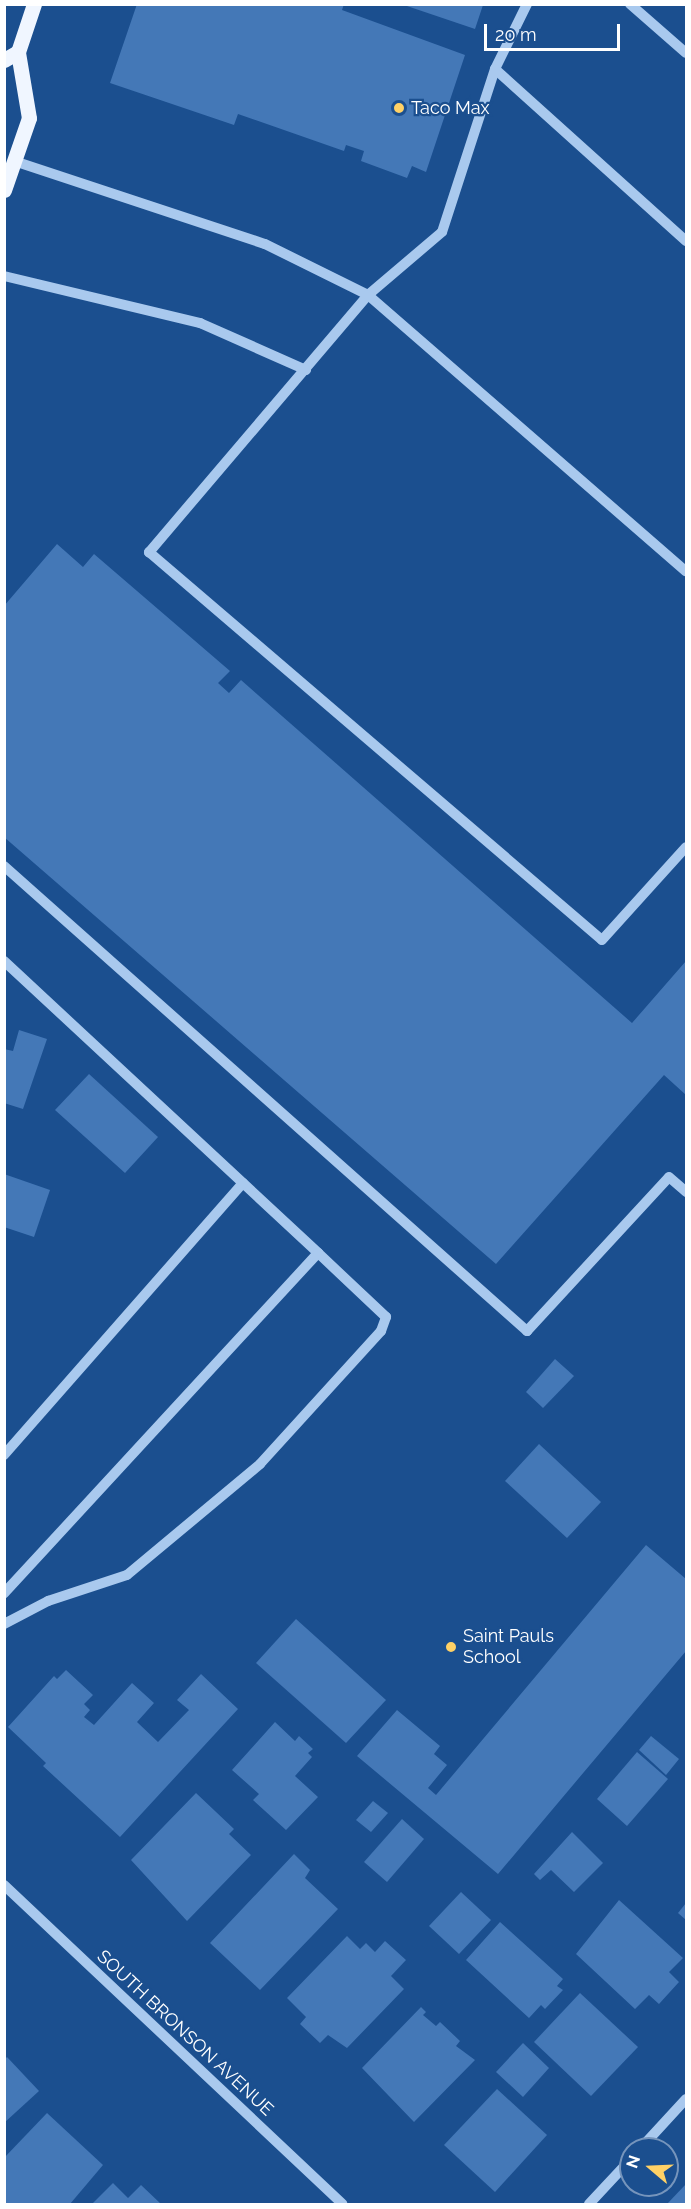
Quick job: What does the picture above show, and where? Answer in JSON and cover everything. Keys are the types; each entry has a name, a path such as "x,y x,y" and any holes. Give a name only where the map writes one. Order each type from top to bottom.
{"main road":[{"path":"4,190 29,118 11,56 34,4"}],"street":[{"path":"526,4 495,69 442,232 368,295 149,552 603,940 687,847"},
{"path":"630,4 687,53"},
{"path":"495,69 687,241"},
{"path":"14,161 265,244 368,295 687,571"},
{"path":"4,276 200,323 306,370"},
{"path":"4,866 527,1331 669,1177 687,1192"},
{"path":"4,961 386,1317 381,1331 260,1464 127,1575 48,1601 4,1624"},
{"path":"4,1455 243,1183"},
{"path":"4,1593 318,1253"},
{"name":"SOUTH BRONSON AVENUE","path":"4,1885 342,2205"},
{"path":"651,2137 687,2099"},
{"path":"589,2205 619,2172"}],"building":[{"path":"137,4 344,4 342,10 465,55 426,172 412,166 407,178 361,161 364,151 346,145 344,151 238,114 234,125 110,83"},
{"path":"404,5 483,5 475,29"},
{"path":"57,544 83,567 94,554 230,671 218,683 229,693 241,680 632,1023 686,961 686,1095 664,1075 496,1264 4,837 4,606"},
{"path":"19,1030 47,1039 23,1109 4,1103 4,1049 13,1051"},
{"path":"89,1074 158,1137 125,1173 55,1110"},
{"path":"4,1174 50,1190 34,1237 4,1227"},
{"path":"555,1359 574,1376 543,1408 526,1392"},
{"path":"539,1444 601,1502 567,1538 505,1481"},
{"path":"646,1545 686,1579 686,1651 498,1874 357,1756 397,1710 440,1746 434,1754 447,1765 428,1788 436,1795"},
{"path":"296,1619 386,1700 346,1743 256,1663"},
{"path":"66,1670 93,1695 84,1704 90,1710 84,1717 94,1725 132,1683 154,1703 137,1722 158,1742 189,1710 177,1700 201,1674 238,1709 120,1837 43,1766 46,1763 8,1727 54,1676 57,1679"},
{"path":"275,1722 295,1741 299,1736 313,1749 308,1753 312,1757 295,1776 318,1797 286,1830 253,1800 259,1794 232,1770"},
{"path":"651,1736 679,1759 666,1775 639,1750"},
{"path":"637,1752 668,1779 627,1826 597,1799"},
{"path":"196,1793 234,1829 229,1834 251,1855 187,1921 131,1860"},
{"path":"373,1801 388,1813 371,1832 356,1820"},
{"path":"402,1819 424,1839 387,1882 364,1862"},
{"path":"572,1832 603,1863 574,1892 551,1870 540,1880 534,1874"},
{"path":"294,1854 310,1870 305,1878 338,1909 260,1990 210,1943"},
{"path":"461,1892 491,1920 459,1954 429,1926"},
{"path":"619,1900 683,1958 669,1972 679,1982 659,2004 649,1995 635,2009 576,1954"},
{"path":"686,1903 686,1920 678,1913"},
{"path":"500,1922 563,1979 557,1986 563,1990 545,2009 541,2005 529,2018 466,1960"},
{"path":"347,1936 360,1949 366,1943 375,1952 385,1941 406,1960 391,1976 404,1989 347,2048 328,2035 320,2043 300,2024 306,2017 287,1998"},
{"path":"580,1993 638,2047 591,2096 534,2042"},
{"path":"421,2007 426,2012 423,2015 436,2026 440,2022 460,2041 456,2046 475,2060 414,2122 362,2068"},
{"path":"523,2043 549,2068 523,2097 496,2072"},
{"path":"7,2057 39,2091 4,2123 4,2060"},
{"path":"497,2089 547,2135 495,2192 444,2145"},
{"path":"47,2113 103,2165 70,2204 4,2204 4,2158"},
{"path":"113,2183 128,2198 141,2185 161,2204 92,2204"},
{"path":"686,2184 686,2204 667,2204 674,2197 679,2197 679,2191"}],"place":[{"name":"Taco Max","path":"399,108"},
{"name":"Saint Pauls School","path":"451,1647"}]}
